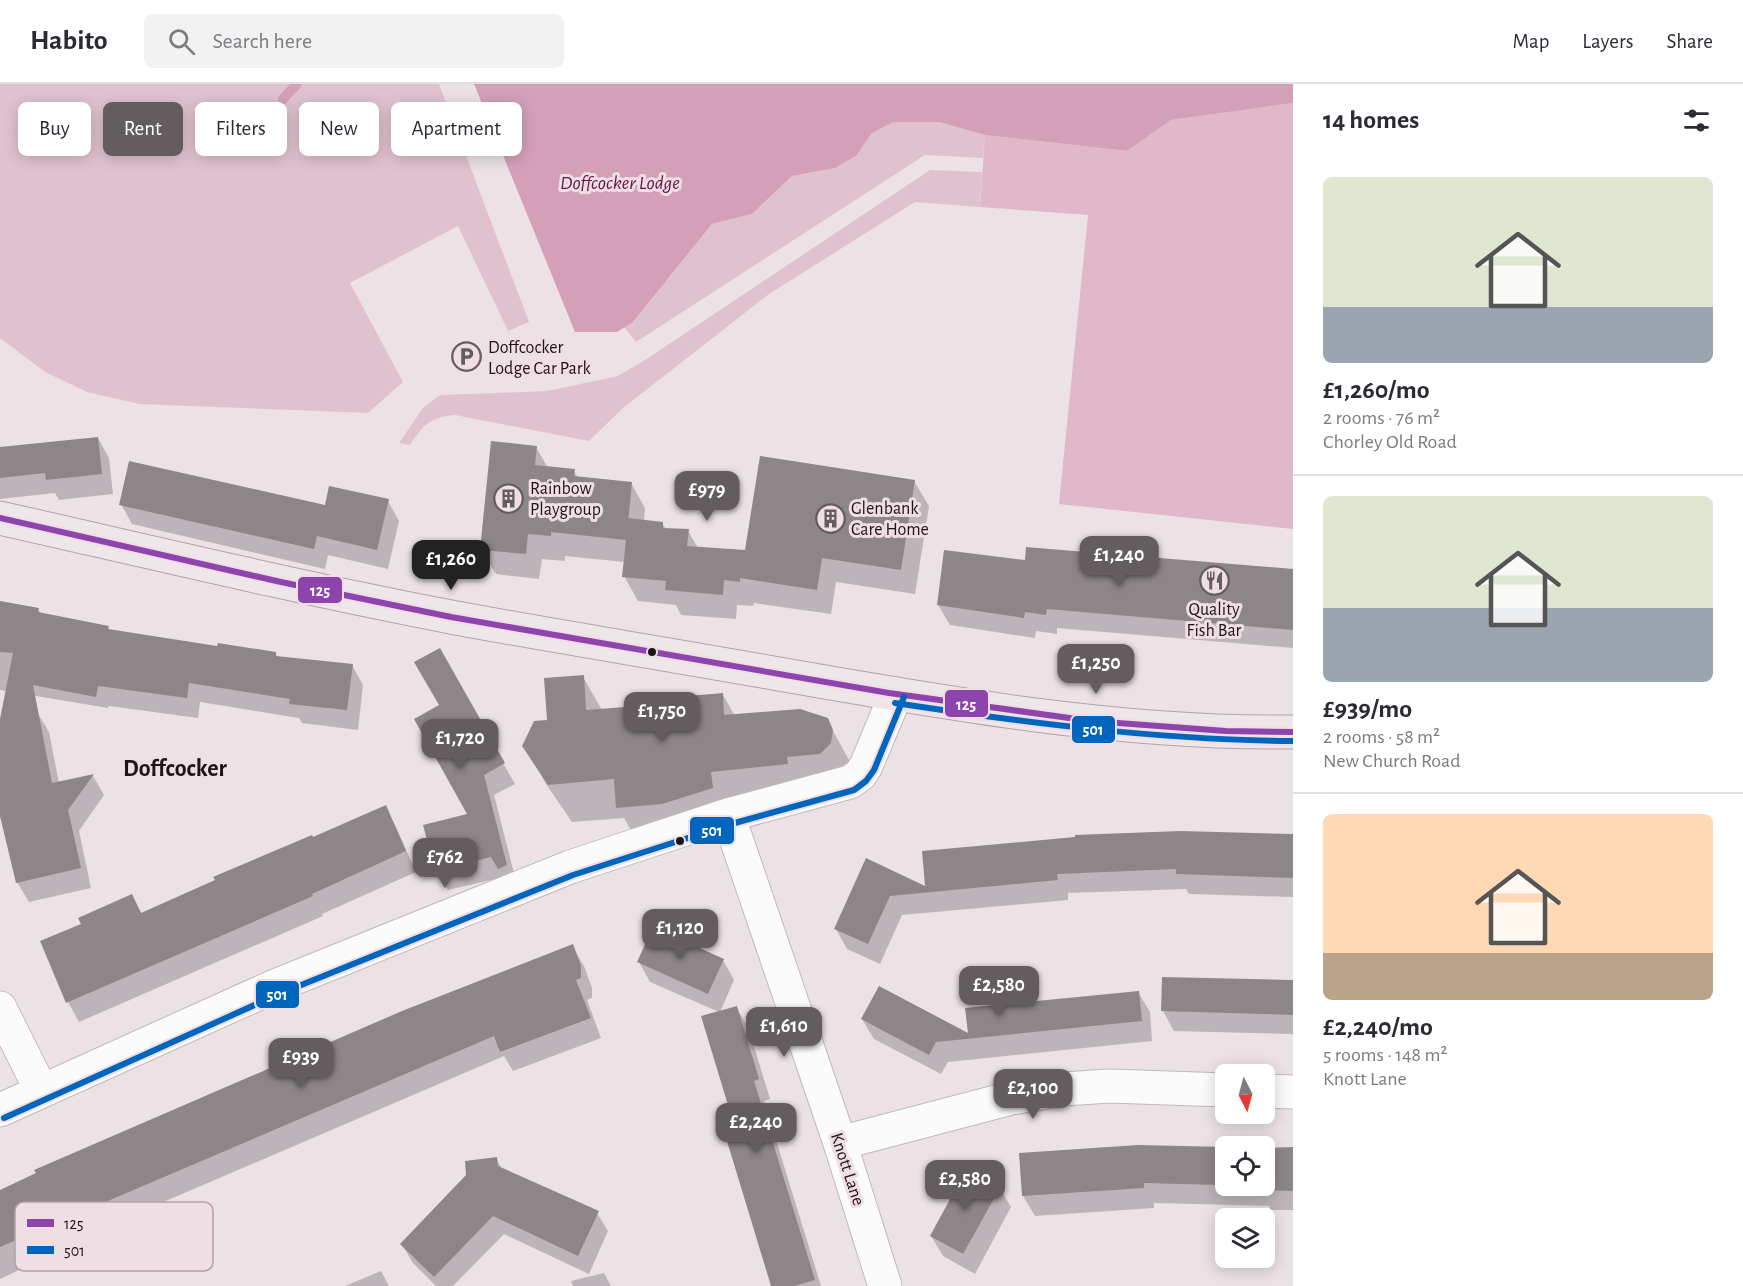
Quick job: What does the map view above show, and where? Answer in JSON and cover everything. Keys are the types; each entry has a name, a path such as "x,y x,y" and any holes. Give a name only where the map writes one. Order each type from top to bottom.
{"main road":[{"path":"0,518 449,616 896,694 1051,717 1155,726 1293,732"}],"street":[{"path":"0,1110 275,986 559,871 728,814 850,782 860,775 866,766 896,694"},
{"name":"Knott Lane","path":"728,814 840,1143 885,1286"},
{"path":"0,1008 41,1090"},
{"path":"840,1143 1011,1098 1064,1089 1109,1086 1215,1090"},
{"path":"1275,1091 1293,1092"}],"shaded area":[{"path":"0,84 439,84 446,102 391,102 391,156 466,156 529,322 508,331 458,226 350,283 403,382 368,413 139,404 87,392 45,372 0,338"},
{"path":"1293,103 1293,529 1059,504 1088,215 980,207 985,135 1127,151 1171,120"},
{"path":"894,122 939,122 985,135 983,158 925,155 636,342 624,327 633,322 712,224 752,214 792,176 835,168 856,156 872,133"},
{"path":"930,170 982,172 980,207 915,202 769,294 623,408 589,441 455,415 428,423 410,445 399,443 423,408 440,395 547,391 618,376"}],"water":[{"name":"Doffcocker Lodge","path":"474,84 1293,84 1293,103 1171,120 1127,151 985,135 939,122 894,122 872,133 856,156 835,168 792,176 752,214 712,224 633,322 617,332 575,332 503,156 522,156 522,102 481,102"}],"building":[{"path":"98,437 102,474 46,480 45,473 0,478 0,447"},
{"path":"491,441 537,446 535,465 575,469 574,476 632,482 629,518 663,522 663,528 689,529 687,546 745,550 760,456 915,480 901,570 822,558 817,590 740,578 740,582 724,580 723,595 665,590 666,581 622,577 626,540 551,532 551,536 528,534 526,554 480,550"},
{"path":"129,461 325,505 329,486 389,499 377,550 317,536 314,549 119,505"},
{"path":"1026,547 1293,569 1293,630 1047,609 1046,615 1025,612 1024,618 937,605 944,550 1025,560"},
{"path":"0,601 39,608 38,612 109,626 108,629 217,646 218,643 276,652 276,656 353,664 347,710 289,704 290,699 189,683 187,698 98,686 96,697 33,685 52,783 94,774 68,810 81,868 16,883 0,816 0,719 13,653 0,652"},
{"path":"440,648 505,763 484,775 507,865 498,869 491,857 435,871 423,825 467,814 414,719 439,705 414,662"},
{"path":"584,675 586,710 677,703 676,697 723,693 724,715 800,709 828,718 833,730 831,743 820,754 787,757 788,764 711,772 713,788 662,804 616,808 614,779 548,785 522,746 534,721 547,720 544,678"},
{"path":"386,805 406,851 312,894 313,896 66,1003 40,941 81,924 78,918 132,894 141,913 215,880 213,877"},
{"path":"1181,831 1293,834 1293,878 1176,874 1176,869 1057,874 1058,880 890,896 868,944 834,929 866,858 925,886 922,851 1075,837 1075,835"},
{"path":"653,927 724,959 708,994 637,962"},
{"path":"573,944 581,966 581,978 576,980 591,1018 500,1052 494,1036 105,1202 15,1202 15,1241 0,1247 0,1190 36,1173 34,1170 402,1011"},
{"path":"1162,977 1293,980 1293,1015 1161,1011"},
{"path":"879,986 968,1033 965,1008 1139,991 1142,1021 936,1042 929,1055 861,1019"},
{"path":"737,1006 759,1079 754,1081 815,1280 794,1286 771,1286 720,1118 731,1115 701,1016"},
{"path":"1138,1145 1215,1147 1215,1185 1144,1183 1144,1188 1022,1196 1019,1153"},
{"path":"1293,1147 1293,1191 1275,1190 1275,1148"},
{"path":"497,1157 498,1166 599,1211 578,1256 493,1216 434,1277 400,1244 466,1175 465,1161"},
{"path":"967,1168 1001,1186 963,1254 930,1236"}],"waterway":[{"path":"283,99 297,84"}],"transit line":[{"name":"125","path":"0,518 281,582 451,617 889,693 1091,721 1226,731 1293,732"},
{"name":"501","path":"4,1118 279,994 573,875 731,824 854,790 866,781 874,770 904,697"},
{"name":"501","path":"895,703 1143,734 1293,741"}],"place":[{"name":"Doffcocker Lodge Car Park","path":"467,357"},
{"name":"Rainbow Playgroup","path":"509,498"},
{"name":"Glenbank Care Home","path":"830,518"},
{"name":"Quality Fish Bar","path":"1214,580"}],"district":[{"name":"Doffcocker","path":"175,768"}]}
